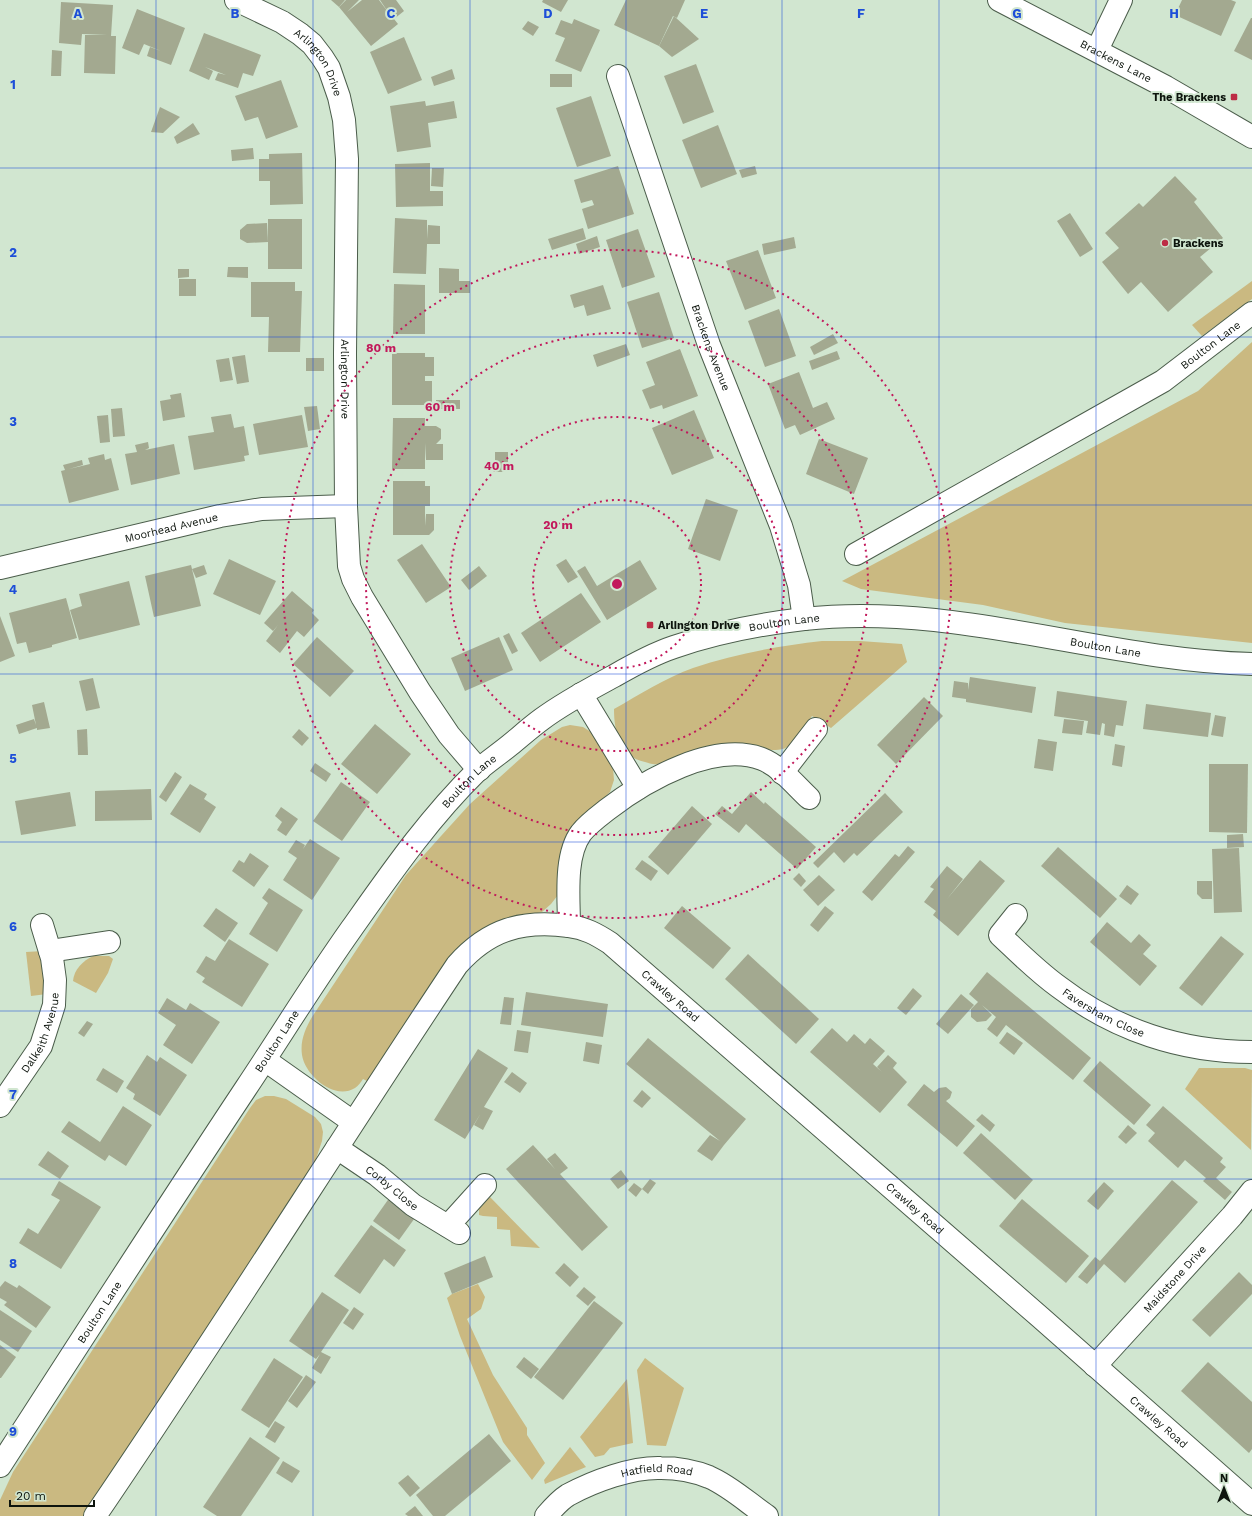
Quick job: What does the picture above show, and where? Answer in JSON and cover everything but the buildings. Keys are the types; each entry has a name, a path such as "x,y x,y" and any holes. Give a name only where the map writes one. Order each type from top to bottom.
{"street":[{"name":"Arlington Drive","path":"236,0 282,22 312,44 329,68 339,97 344,120 347,159 345,354 346,506 349,566 353,579 420,692 449,735 479,770"},
{"name":"Brackens Lane","path":"999,0 1166,87 1252,137"},
{"path":"1097,50 1121,0"},
{"name":"Brackens Avenue","path":"618,76 709,345 781,526 798,585 804,619"},
{"name":"Boulton Lane","path":"856,554 1163,382 1252,313"},
{"name":"Moorhead Avenue","path":"0,568 220,516 262,509 346,506"},
{"name":"Boulton Lane","path":"0,1466 153,1229 335,952 390,874 427,827 479,770 545,717 581,694 644,659 672,648 710,637 804,619 900,616 983,627 1180,658 1223,663 1252,664"},
{"path":"581,694 638,788"},
{"path":"782,773 816,729"},
{"path":"95,1516 153,1430 457,965 469,952 484,940 500,932 538,924 569,926 570,865 573,850 580,834 598,816 638,788 662,775 682,767 720,756 731,755 753,757 763,760 782,773 809,798"},
{"name":"Faversham Close","path":"1016,914 1000,935 1059,987 1092,1009 1128,1027 1166,1041 1209,1050 1252,1052"},
{"name":"Dalkeith Avenue","path":"0,1106 41,1046 54,1005 56,980 50,951 42,925"},
{"name":"Crawley Road","path":"569,926 582,928 594,933 610,943 1252,1504"},
{"path":"50,951 109,942"},
{"path":"264,1060 353,1122"},
{"name":"Corby Close","path":"337,1148 377,1175 413,1205 453,1230 484,1185"},
{"name":"Maidstone Drive","path":"1095,1366 1232,1216 1252,1191"},
{"name":"Hatfield Road","path":"546,1516 567,1496 596,1482 629,1472 659,1468 678,1468 709,1477 724,1484 767,1516"}],"shaded area":[{"path":"1252,281 1252,299 1202,336 1192,325"},
{"path":"1252,342 1252,643 1065,623 983,605 861,589 842,581 1198,391"},
{"path":"822,641 860,641 902,644 907,662 831,728 812,716 795,741 787,747 781,749 775,750 743,743 727,744 716,746 677,760 654,764 636,759 624,749 620,742 615,726 614,709 662,682 693,668 724,659 789,645"},
{"path":"570,725 583,727 591,732 609,757 613,768 614,780 610,792 568,834 562,849 559,865 558,895 542,912 514,918 367,1081 363,1079 355,1088 347,1091 330,1089 322,1084 315,1078 304,1063 302,1055 302,1040 305,1031 312,1017 406,875 470,804 541,740 562,727"},
{"path":"43,951 47,994 31,996 26,952"},
{"path":"93,956 109,956 113,959 108,973 96,993 73,981 77,969 86,960"},
{"path":"1199,1068 1245,1068 1252,1070 1251,1150 1185,1089"},
{"path":"265,1096 274,1096 286,1099 315,1117 321,1124 323,1132 322,1141 315,1162 83,1516 0,1516 0,1500 13,1472 250,1108 256,1100"},
{"path":"490,1197 540,1248 511,1246 510,1230 497,1229 497,1217 479,1215 479,1209"},
{"path":"478,1284 485,1297 481,1309 467,1319 493,1375 527,1428 527,1435 545,1463 532,1480 503,1442 460,1336 447,1298 452,1294"},
{"path":"645,1358 684,1388 666,1446 647,1445 637,1370"},
{"path":"627,1379 633,1443 610,1448 604,1455 595,1457 580,1437"},
{"path":"570,1447 586,1467 545,1484 544,1480"}],"place":[{"name":"The Brackens","path":"1234,97"},
{"name":"Brackens","path":"1165,243"},
{"name":"Arlington Drive","path":"650,625"}]}
